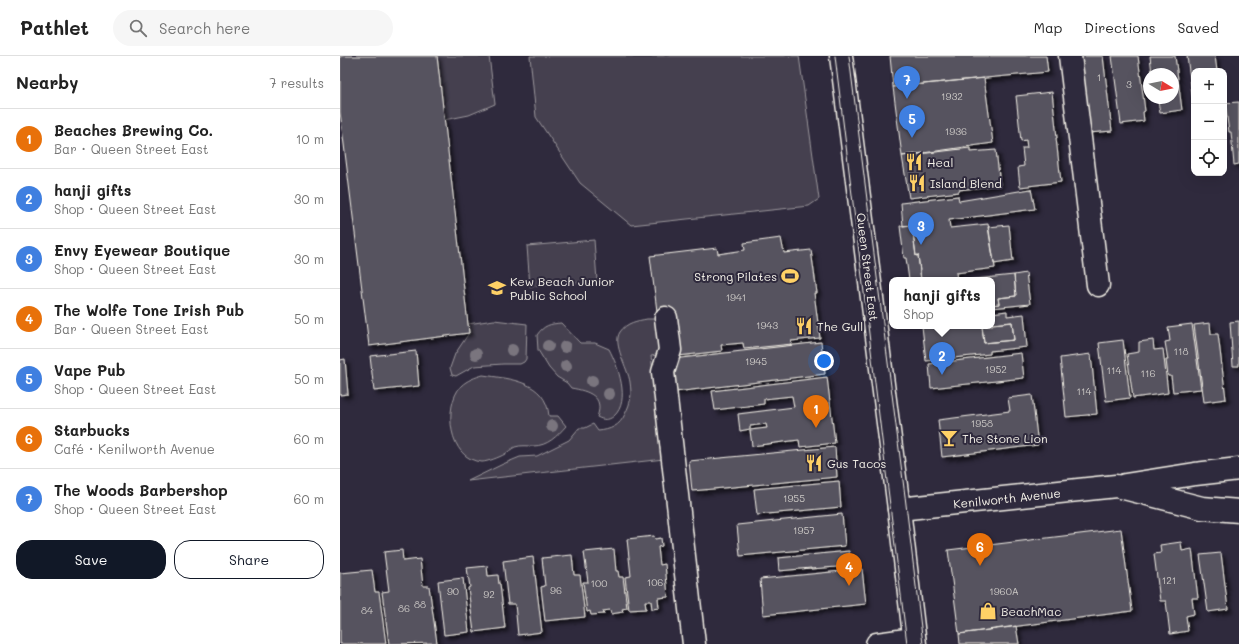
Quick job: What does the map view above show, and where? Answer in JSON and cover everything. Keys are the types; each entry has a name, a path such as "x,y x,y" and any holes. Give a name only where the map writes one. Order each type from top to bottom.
{"main road":[{"name":"Queen Street East","path":"841,56 915,642"},
{"path":"1070,56 1098,285"},
{"path":"666,318 670,350 663,372 694,644"},
{"name":"Kenilworth Avenue","path":"899,509 1116,486 1239,469"},
{"name":"Kenilworth Avenue","path":"1116,486 1202,508 1239,511"},
{"path":"877,644 915,642"}],"shaded area":[{"path":"437,56 489,56 495,104 469,115 444,120"},
{"path":"530,56 799,56 819,199 809,206 631,225 580,183 536,117"},
{"path":"594,240 597,281 530,287 527,246"},
{"path":"647,319 658,319 663,354 651,356 664,459 468,481 520,457 537,456 569,440 579,428 585,428 593,424 598,431 607,430 620,422 627,410 631,395 629,376 619,349 618,337 620,332 629,324"},
{"path":"494,320 527,324 526,359 524,362 520,364 474,366 456,376 452,375 450,368 455,354 469,333 468,324"},
{"path":"561,323 580,343 595,343 609,349 619,374 622,393 622,402 619,410 612,418 606,420 597,417 599,404 597,399 589,393 571,388 567,383 557,377 549,368 538,350 537,335 542,329"},
{"path":"483,375 515,381 534,389 541,395 546,404 549,416 558,416 566,426 556,437 538,446 515,447 503,455 484,462 471,459 462,452 452,431 452,406 455,395 463,384"}],"building":[{"path":"340,56 437,56 469,333 369,346 340,112"},
{"path":"890,56 1046,56 1048,72 893,87"},
{"path":"1078,56 1103,56 1112,131 1089,133"},
{"path":"1112,56 1138,56 1145,111 1143,112 1144,121 1121,124"},
{"path":"1150,56 1175,56 1177,68 1151,68"},
{"path":"1187,56 1215,56 1217,68 1191,68 1191,86"},
{"path":"984,78 993,143 902,156 893,87"},
{"path":"1179,87 1182,110 1160,113 1158,104 1179,104"},
{"path":"1052,92 1061,182 1020,187 1018,167 1024,166 1022,148 1027,148 1026,140 1021,141 1016,96"},
{"path":"1239,102 1239,164 1234,165 1231,132 1229,132 1227,118 1227,103"},
{"path":"970,148 970,152 996,150 1000,185 909,198 902,156"},
{"path":"1031,189 1035,209 949,220 950,228 988,224 995,268 956,273 957,277 921,277 912,225 903,226 901,203 958,196 959,201"},
{"path":"912,225 921,277 909,277 906,258 904,258 900,226"},
{"path":"1009,225 1013,261 994,264 988,227"},
{"path":"781,238 784,253 811,250 817,293 814,293 820,338 791,341 792,344 744,349 743,343 721,345 722,351 678,356 658,319 650,256 717,248 718,254 745,250 744,243"},
{"path":"1026,273 1030,304 995,308 995,305 999,304 998,298 1016,296 1014,275"},
{"path":"1014,275 1016,296 998,298 999,304 995,305 994,277"},
{"path":"1007,311 1007,316 1024,314 1027,347 990,351 990,354 926,361 922,329 982,329 984,343 1014,340 1012,322 995,324 995,313"},
{"path":"1239,321 1239,366 1233,366 1230,322"},
{"path":"1012,322 1014,340 984,343 982,329 995,329 995,324"},
{"path":"1210,323 1211,334 1218,334 1226,399 1204,402 1194,325"},
{"path":"1192,324 1201,389 1173,392 1171,376 1168,376 1166,360 1168,360 1165,342 1170,341 1168,327"},
{"path":"1123,340 1130,398 1106,401 1099,343"},
{"path":"1153,340 1154,350 1163,349 1168,393 1133,398 1127,354 1139,352 1139,342"},
{"path":"821,342 825,374 675,392 672,359"},
{"path":"416,351 419,386 374,391 370,356"},
{"path":"1021,353 1024,378 931,388 929,364"},
{"path":"1091,354 1097,414 1066,417 1060,358"},
{"path":"345,359 348,394 340,395 340,360"},
{"path":"827,377 835,443 800,447 799,440 752,446 750,430 767,428 766,424 750,426 750,429 740,431 738,414 794,407 792,396 764,399 764,404 715,410 712,391"},
{"path":"1032,395 1038,445 942,457 938,420 1010,411 1008,398"},
{"path":"835,447 837,477 692,491 689,461"},
{"path":"839,481 841,507 757,515 754,489"},
{"path":"842,514 845,546 740,556 737,525"},
{"path":"1121,529 1132,611 959,634 948,550"},
{"path":"654,536 655,539 661,538 662,546 658,547 660,565 665,564 668,597 658,598 659,608 652,609 651,601 645,601 646,609 629,610 625,577 631,576 627,539"},
{"path":"1181,542 1182,551 1192,549 1198,598 1192,598 1194,614 1186,616 1188,631 1170,634 1166,601 1160,601 1154,554 1161,553 1160,545"},
{"path":"614,549 616,571 618,571 619,577 623,577 627,608 622,609 623,612 611,614 610,610 603,611 604,614 591,615 590,611 587,612 583,582 588,582 584,552"},
{"path":"402,550 403,561 420,559 423,586 429,586 437,643 389,644 382,592 389,591 384,552"},
{"path":"849,551 850,566 779,571 778,558"},
{"path":"1221,553 1228,609 1208,612 1200,555"},
{"path":"572,555 574,575 580,575 585,617 545,621 541,587 545,586 542,558"},
{"path":"533,557 542,632 518,635 515,604 508,604 503,561"},
{"path":"487,566 488,576 498,575 505,628 474,632 467,568"},
{"path":"862,569 866,604 763,615 760,579"},
{"path":"372,570 375,592 379,592 386,644 340,644 340,573"},
{"path":"463,578 469,632 444,635 438,581"},
{"path":"1016,626 1019,644 960,644 959,634"}],"tram line":[{"path":"835,56 907,644"},
{"path":"849,56 923,644"}],"place":[{"name":"The Woods Barbershop","path":"907,99"},
{"name":"Vape Pub","path":"912,138"},
{"name":"Heal","path":"914,162"},
{"name":"Island Blend","path":"917,183"},
{"name":"Envy Eyewear Boutique","path":"921,245"},
{"name":"Strong Pilates","path":"790,276"},
{"name":"Kew Beach Junior Public School","path":"497,288"},
{"name":"The Gull","path":"804,326"},
{"name":"hanji gifts","path":"942,375"},
{"name":"Beaches Brewing Co.","path":"816,428"},
{"name":"The Stone Lion","path":"949,438"},
{"name":"Gus Tacos","path":"814,463"},
{"name":"Starbucks","path":"980,566"},
{"name":"The Wolfe Tone Irish Pub","path":"849,586"},
{"name":"BeachMac","path":"988,611"}]}
